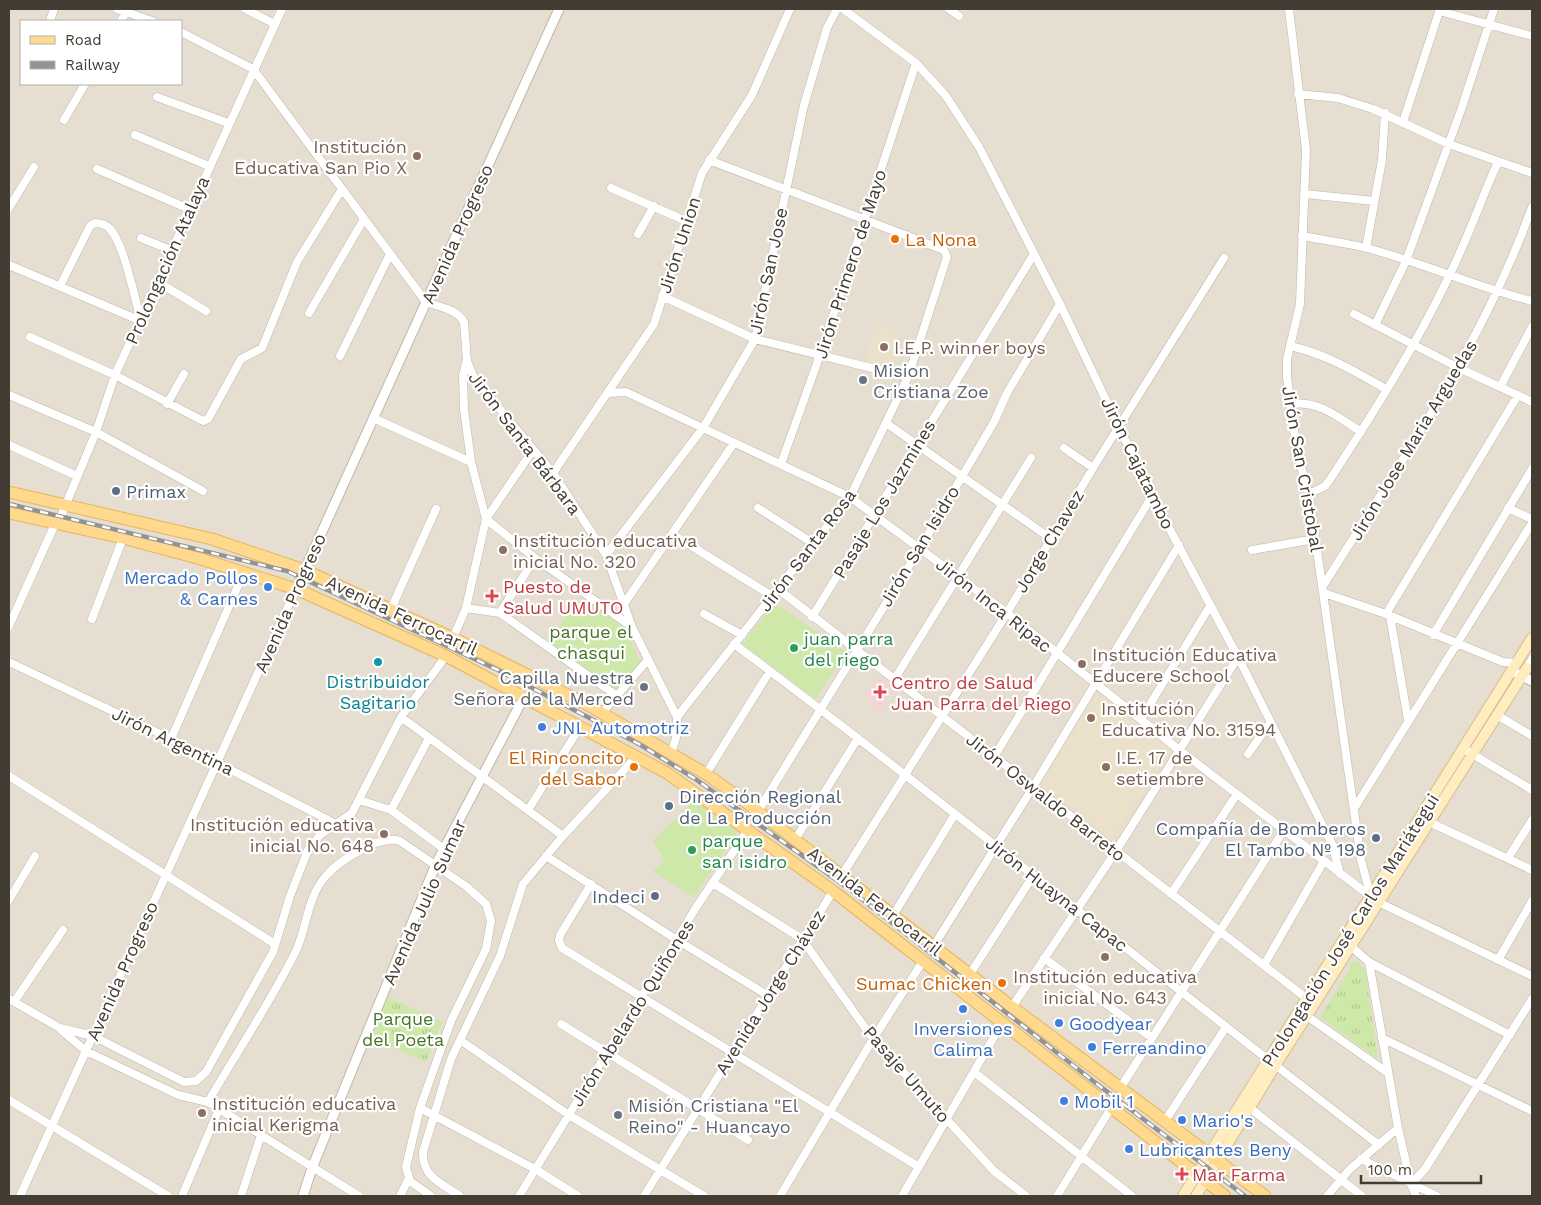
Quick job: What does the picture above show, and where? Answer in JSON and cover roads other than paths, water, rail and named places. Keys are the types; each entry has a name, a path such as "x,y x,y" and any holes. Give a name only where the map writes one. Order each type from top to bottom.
{"main road":[{"name":"Avenida Ferrocarril","path":"9,492 60,515 123,538 244,572 296,589 446,656 666,773 833,891 1225,1196"},
{"name":"Avenida Ferrocarril","path":"9,513 60,515 212,539 304,570 453,638 602,713 706,774 758,811 894,914 1012,1007 1265,1196"},
{"name":"Prolongación José Carlos Mariátegui","path":"1375,899 1429,822 1514,667 1532,638"},
{"name":"Prolongación José Carlos Mariátegui","path":"1183,1196 1201,1178 1271,1063 1468,752 1497,715 1529,666"},
{"name":"Prolongación José Carlos Mariátegui","path":"1213,1158 1250,1108 1271,1063"},
{"name":"Prolongación José Carlos Mariátegui","path":"1196,1196 1201,1178"}],"street":[{"path":"117,9 149,20"},
{"path":"244,9 275,24"},
{"name":"Prolongación Atalaya","path":"9,626 96,432 115,375 173,251 228,123 282,9"},
{"name":"Avenida Progreso","path":"20,1196 559,9"},
{"name":"Jirón Union","path":"553,473 654,324 702,173 752,95 790,9"},
{"name":"Jirón San Jose","path":"606,555 703,428 755,339 804,105 827,28 837,9"},
{"name":"Jirón Cajatambo","path":"843,9 916,63 946,96 979,147 1060,304 1152,496 1238,657 1332,844 1340,874"},
{"path":"949,9 959,16"},
{"name":"Jirón San Cristobal","path":"1289,9 1306,150 1300,304 1290,346 1287,377 1297,453 1309,494 1324,590 1362,860 1375,899"},
{"path":"1375,325 1406,261 1449,144 1494,9"},
{"path":"1403,122 1440,10 1532,36"},
{"path":"122,20 126,12"},
{"path":"182,33 253,69 426,302"},
{"name":"Jirón Primero de Mayo","path":"781,464 820,355 916,63"},
{"path":"64,120 84,85"},
{"path":"1298,94 1338,98 1385,114 1449,144 1532,174"},
{"path":"157,97 228,123"},
{"path":"1366,248 1382,160 1385,114"},
{"path":"135,135 209,166"},
{"path":"709,160 786,188 864,220"},
{"path":"1309,494 1325,486 1361,432 1412,344 1450,274 1498,162"},
{"path":"9,208 34,167"},
{"path":"97,169 190,209"},
{"path":"611,188 686,221"},
{"path":"30,337 115,375 167,404 203,421 208,419 241,359 262,348 297,262 342,189"},
{"path":"1305,194 1374,201"},
{"path":"638,234 654,206"},
{"name":"Jirón Jose Maria Arguedas","path":"1324,590 1459,368 1498,292 1531,217 1532,207"},
{"path":"308,314 364,219"},
{"name":"Jirón Santa Rosa","path":"677,717 850,497 908,376 948,258 947,253 944,250 864,220"},
{"path":"60,286 90,226 95,223 102,223 110,228 116,238 128,272 141,321"},
{"path":"1302,236 1366,248 1450,274 1498,292 1532,301"},
{"path":"141,238 173,251"},
{"path":"340,356 390,254"},
{"name":"Pasaje Los Jazmines","path":"812,617 1034,254"},
{"name":"Jorge Chavez","path":"842,875 940,716 1007,613 1050,538 1224,258"},
{"path":"9,265 141,321"},
{"path":"158,282 206,311"},
{"path":"662,296 755,339 908,376"},
{"name":"Jirón Santa Bárbara","path":"426,302 457,313 461,317 464,322 467,361 474,378 553,473 606,555 632,627"},
{"name":"Jirón San Isidro","path":"758,811 920,548 994,422 1007,393 1060,304"},
{"path":"1354,314 1459,368 1532,402"},
{"path":"1500,387 1532,327"},
{"path":"1290,346 1314,352 1334,360 1386,389"},
{"path":"467,361 463,376 464,409 471,462 486,519 535,558 632,627 647,661 677,717 676,738 671,753"},
{"path":"167,404 184,374"},
{"name":"Jirón Inca Ripac","path":"608,393 626,392 850,497 1007,613 1178,749 1375,899 1532,976"},
{"path":"9,395 96,432 203,490"},
{"path":"1408,720 1388,615 1518,395"},
{"path":"1290,404 1304,402 1315,404 1361,432"},
{"path":"373,418 471,462"},
{"path":"886,423 1050,538"},
{"path":"624,604 734,443"},
{"path":"9,444 77,476"},
{"path":"1064,448 1093,468"},
{"path":"453,638 466,608 486,519 533,450"},
{"path":"894,680 1031,458"},
{"path":"1433,635 1532,469"},
{"path":"994,757 1152,496"},
{"path":"758,508 814,544"},
{"path":"1508,508 1532,519"},
{"path":"391,609 436,509"},
{"path":"1354,809 1455,643 1532,523"},
{"path":"672,534 772,596"},
{"path":"92,619 123,538"},
{"path":"1252,550 1315,539"},
{"path":"934,947 1179,545"},
{"path":"500,613 535,558"},
{"path":"171,739 244,572"},
{"name":"Jirón Oswaldo Barreto","path":"778,589 855,651 1311,1001"},
{"path":"1324,590 1514,667 1529,666 1532,681"},
{"path":"1141,719 1210,606"},
{"path":"466,608 500,613 617,696"},
{"path":"704,614 742,635"},
{"name":"Jirón Huayna Capac","path":"734,644 820,708 1271,1063 1379,1145"},
{"path":"60,1028 93,1036 184,1082 196,1082 206,1072 273,952 308,850 320,835 352,812 401,717 446,656"},
{"path":"1012,1007 1116,851 1178,749 1238,657"},
{"path":"602,713 647,661"},
{"name":"Jirón Argentina","path":"9,662 171,739 336,824"},
{"path":"706,774 770,671"},
{"name":"Avenida Julio Sumar","path":"303,1196 312,1168 436,864 524,697"},
{"path":"1497,715 1532,736"},
{"path":"401,717 563,836"},
{"path":"1248,754 1270,723"},
{"path":"528,810 580,727"},
{"path":"391,810 430,738"},
{"path":"795,840 858,738"},
{"path":"1468,752 1532,790"},
{"path":"460,1196 426,1170 422,1164 423,1152 451,1059 500,956 522,884 563,836 636,757"},
{"path":"9,776 275,944"},
{"path":"1172,894 1237,794"},
{"path":"359,800 391,810 444,849"},
{"path":"894,914 955,814"},
{"path":"1508,858 1532,820"},
{"path":"1429,822 1532,870"},
{"name":"Jirón Abelardo Quiñones","path":"519,1196 677,940 748,830"},
{"path":"1121,1087 1284,830"},
{"path":"208,1102 296,950 316,890 325,876 342,862 371,845 394,838 436,864 486,904 491,921 486,949 451,1021 420,1108 406,1167 408,1178 400,1196"},
{"path":"9,900 35,856"},
{"path":"546,856 767,995"},
{"path":"1264,965 1324,861"},
{"path":"970,974 1033,876"},
{"path":"713,883 802,940"},
{"path":"591,884 560,935 559,940 562,948 919,1167"},
{"name":"Avenida Jorge Chávez","path":"644,1196 732,1051 833,891"},
{"path":"1498,960 1532,901"},
{"path":"63,930 11,1000 60,1028 86,1051 178,1095 208,1102 359,1196"},
{"name":"Pasaje Umuto","path":"802,940 873,1039 994,1171 1026,1196"},
{"path":"1348,943 1368,962 1510,1035"},
{"path":"1044,958 1152,1038"},
{"path":"780,1196 873,1039 923,961"},
{"path":"1368,962 1398,1128 1411,1184 1416,1196"},
{"path":"1411,1184 1425,1169 1532,999"},
{"path":"1303,1014 1388,1073"},
{"path":"902,1196 1002,1023"},
{"path":"561,1024 748,1140"},
{"path":"1165,1121 1226,1026"},
{"path":"1382,1038 1532,1111"},
{"path":"460,1040 569,1115 704,1196"},
{"path":"974,1072 1132,1196"},
{"path":"9,1100 168,1196"},
{"path":"420,1108 535,1169 578,1196"},
{"path":"1057,1196 1111,1108"},
{"path":"1250,1108 1362,1196"},
{"path":"182,1196 219,1109"},
{"path":"1328,1196 1361,1159 1398,1128"},
{"path":"241,1196 261,1136"},
{"path":"1361,1159 1437,1196"},
{"path":"408,1178 431,1196"}],"railway":[{"path":"9,504 287,571 498,670 639,744 694,778 849,889 1093,1081 1245,1196"}],"place":[{"name":"Institución Educativa San Pio X","path":"417,156"},
{"name":"La Nona","path":"895,239"},
{"name":"I.E.P. winner boys","path":"884,347"},
{"name":"Mision Cristiana Zoe","path":"863,380"},
{"name":"Primax","path":"116,491"},
{"name":"Institución educativa inicial No. 320","path":"503,550"},
{"name":"Mercado Pollos & Carnes","path":"268,587"},
{"name":"Puesto de Salud UMUTO","path":"492,596"},
{"name":"juan parra del riego","path":"794,648"},
{"name":"Distribuidor Sagitario","path":"378,662"},
{"name":"Institución Educativa Educere School","path":"1082,664"},
{"name":"Capilla Nuestra Señora de la Merced","path":"644,687"},
{"name":"Centro de Salud Juan Parra del Riego","path":"880,692"},
{"name":"Institución Educativa No. 31594","path":"1091,718"},
{"name":"JNL Automotriz","path":"542,727"},
{"name":"El Rinconcito del Sabor","path":"634,767"},
{"name":"I.E. 17 de setiembre","path":"1106,767"},
{"name":"Dirección Regional de La Producción","path":"669,806"},
{"name":"Institución educativa inicial No. 648","path":"384,834"},
{"name":"Compañía de Bomberos El Tambo Nº 198","path":"1376,838"},
{"name":"parque san isidro","path":"692,850"},
{"name":"Indeci","path":"655,896"},
{"name":"Institución educativa inicial No. 643","path":"1105,957"},
{"name":"Sumac Chicken","path":"1002,983"},
{"name":"Inversiones Calima","path":"963,1009"},
{"name":"Goodyear","path":"1059,1023"},
{"name":"Ferreandino","path":"1092,1047"},
{"name":"Mobil 1","path":"1064,1101"},
{"name":"Institución educativa inicial Kerigma","path":"202,1113"},
{"name":"Misión Cristiana \"El Reino\" - Huancayo","path":"618,1115"},
{"name":"Mario's","path":"1182,1120"},
{"name":"Lubricantes Beny","path":"1129,1149"},
{"name":"Mar Farma","path":"1182,1174"}],"park label":[{"name":"parque el chasqui","path":"591,641"},
{"name":"Parque del Poeta","path":"403,1028"}]}
